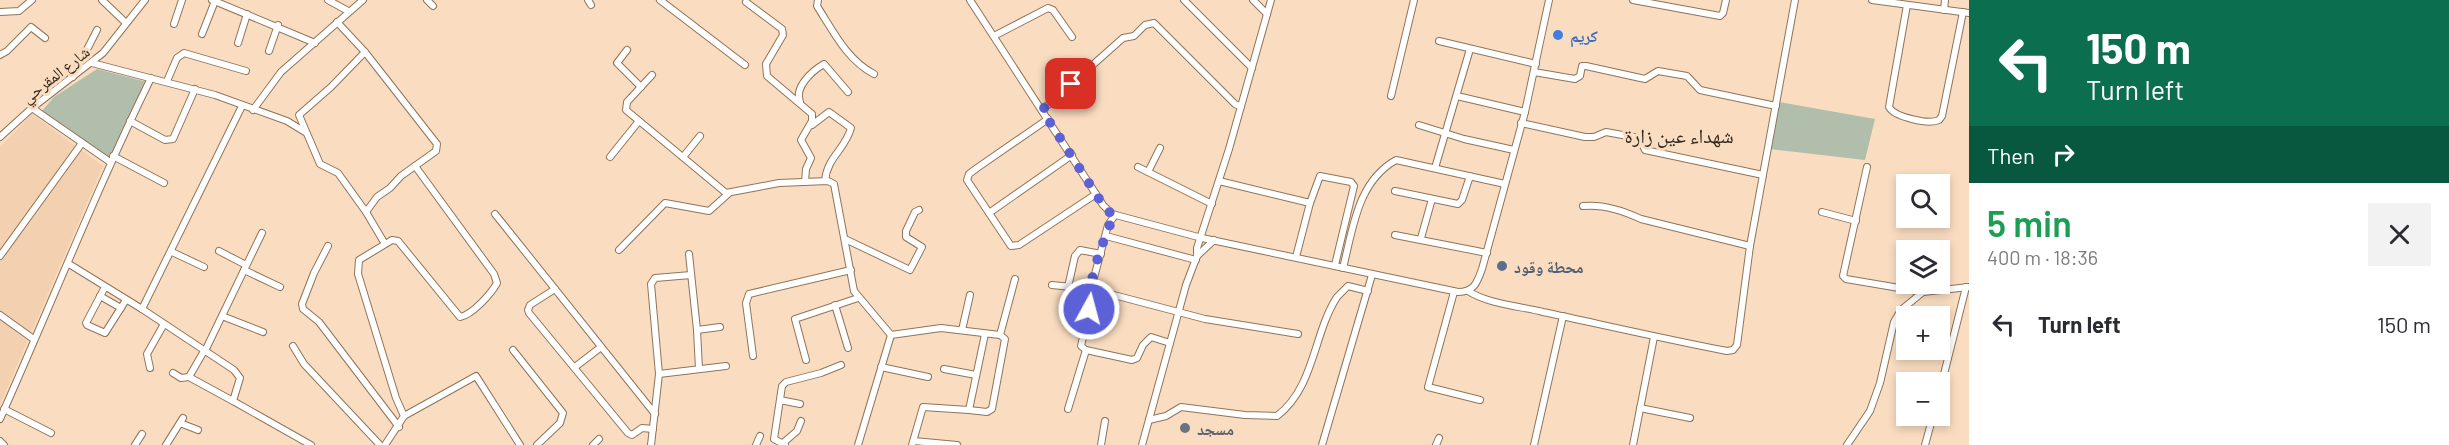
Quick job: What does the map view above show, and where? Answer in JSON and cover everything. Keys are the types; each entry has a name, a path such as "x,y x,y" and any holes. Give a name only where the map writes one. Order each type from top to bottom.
{"street":[{"path":"0,12 19,11 32,0"},
{"path":"102,0 126,23"},
{"name":"شارع المقرحي","path":"0,137 32,108 103,53 145,0"},
{"path":"174,24 182,0"},
{"path":"328,0 348,11"},
{"path":"253,110 273,81 348,11 363,0"},
{"path":"427,0 433,6"},
{"path":"660,0 745,65"},
{"path":"818,0 817,6 848,53 858,64 874,74"},
{"path":"970,0 1107,211 1202,238 1454,292 1468,291 1477,284 1525,112 1549,0"},
{"path":"1184,0 1252,68"},
{"path":"1253,0 1267,14"},
{"path":"1142,445 1197,248 1202,238 1271,0"},
{"path":"1391,96 1414,0"},
{"path":"1633,0 1720,16 1726,0"},
{"path":"1468,291 1475,296 1654,337 1727,351 1733,350 1737,345 1750,246 1795,0"},
{"path":"1872,0 1966,13 1942,116 1933,123 1898,116 1888,107 1907,5"},
{"path":"1944,10 1945,0"},
{"path":"202,34 214,1 315,42"},
{"path":"746,2 782,29 783,35 765,69 767,76 812,114 813,118 801,140 811,158 806,169 805,182"},
{"path":"994,36 1048,8 1053,10 1072,37"},
{"path":"237,43 247,14"},
{"path":"338,22 365,52 437,144 436,151 377,197 366,212"},
{"path":"1042,110 1123,38 1134,36 1145,25 1154,23 1241,107"},
{"path":"269,51 278,26"},
{"path":"0,55 7,51 30,27 45,38"},
{"path":"73,78 97,30"},
{"path":"1439,41 1536,64"},
{"path":"1435,168 1470,49"},
{"path":"627,50 616,63 641,87"},
{"path":"365,52 331,87 299,115 320,164 338,173 366,212 385,244"},
{"path":"167,81 177,58 184,53 246,71"},
{"path":"92,63 195,89 286,121 306,132"},
{"path":"800,102 798,93 802,84 824,64 848,92"},
{"path":"1534,72 1575,79 1580,76 1582,66 1586,66 1645,79 1658,71 1687,76 1700,90 1776,106"},
{"path":"652,75 627,102 625,108 728,194"},
{"path":"0,419 69,264 111,159 151,78"},
{"path":"130,121 165,140 173,139 195,89"},
{"path":"1457,96 1525,112"},
{"path":"142,309 242,106"},
{"path":"32,108 82,143 164,183"},
{"path":"809,127 829,112 851,128 843,145 827,166 825,181"},
{"path":"1048,119 969,174 967,180 1011,246 1019,245 1096,194"},
{"path":"610,157 639,121"},
{"path":"1521,123 1585,137 1594,137 1606,132 1639,138 1645,150 1763,175"},
{"path":"1419,125 1514,150"},
{"path":"683,157 700,136"},
{"path":"0,256 82,143"},
{"path":"1148,172 1160,148"},
{"path":"989,213 1072,155"},
{"path":"1343,268 1366,188 1387,165 1396,160 1505,184"},
{"path":"404,417 396,398 358,268 360,258 394,239 401,244 458,316 464,316 497,283 494,274 415,166"},
{"path":"1138,167 1212,204"},
{"path":"1867,167 1843,274 1844,278 1896,285"},
{"path":"1296,257 1320,176 1351,182 1354,186 1335,266"},
{"path":"1395,190 1461,203 1470,176"},
{"path":"1219,181 1311,203"},
{"path":"619,250 665,203 709,211 728,194 755,187 831,182 836,187 854,291 891,335"},
{"path":"1421,238 1432,199"},
{"path":"1583,206 1597,205 1641,219 1750,246"},
{"path":"845,239 910,270 922,247 909,239 906,234 912,216 919,210"},
{"path":"1822,212 1856,221"},
{"path":"495,214 655,414"},
{"path":"1115,215 1108,225 1081,345 1086,350 1132,360 1137,358 1151,337 1170,343"},
{"path":"189,377 222,316 262,232"},
{"path":"1395,235 1421,238 1487,253"},
{"path":"1106,236 1196,258"},
{"path":"1196,258 1214,240"},
{"path":"328,246 314,273 302,304 303,309 319,322 399,427"},
{"path":"1068,287 1076,256 1080,250 1101,254"},
{"path":"172,252 204,267"},
{"path":"219,252 280,287"},
{"path":"689,254 699,369"},
{"path":"69,264 142,309 240,376 233,401"},
{"path":"753,356 746,303 749,294 851,270"},
{"path":"651,445 659,374 651,284 655,278 691,275"},
{"path":"1322,445 1372,275"},
{"path":"1000,335 1015,279"},
{"path":"1053,285 1092,290 1205,319 1298,334"},
{"path":"1149,420 1166,416 1181,407 1245,415 1277,416 1292,401 1302,384 1337,297 1348,286 1368,291"},
{"path":"105,287 86,323 87,326 105,333 126,300"},
{"path":"1945,372 1968,287 1950,289"},
{"path":"555,289 530,305 528,310 630,434 642,428 652,429"},
{"path":"1454,292 1428,387 1480,400"},
{"path":"1847,445 1870,411 1880,383 1894,322 1901,310 1921,294"},
{"path":"962,330 970,295"},
{"path":"100,296 121,309"},
{"path":"806,360 795,319 858,298"},
{"path":"835,305 848,348"},
{"path":"0,315 32,338"},
{"path":"222,316 263,332"},
{"path":"1534,445 1563,316"},
{"path":"150,368 147,354 164,324"},
{"path":"697,330 720,327"},
{"path":"891,335 941,328 1000,335 1005,339 992,409 987,412 924,406 913,443 957,445"},
{"path":"969,410 984,334"},
{"path":"858,445 891,335"},
{"path":"1633,445 1654,337"},
{"path":"293,346 304,364 380,445"},
{"path":"575,367 601,347"},
{"path":"513,350 563,413 560,423 537,445"},
{"path":"1068,409 1086,350"},
{"path":"801,420 797,431 784,444 776,442 774,439 782,387 786,382 821,374 841,365"},
{"path":"659,374 726,366"},
{"path":"882,367 928,377"},
{"path":"944,369 976,375"},
{"path":"173,373 181,378 189,377 311,445"},
{"path":"385,445 404,417 476,376 520,445"},
{"path":"780,400 800,404"},
{"path":"1640,408 1690,418"},
{"path":"4,409 51,433"},
{"path":"166,445 182,420 198,430"},
{"path":"1101,445 1105,421"},
{"path":"1925,445 1930,426"},
{"path":"135,445 142,434"},
{"path":"756,445 760,436"},
{"path":"593,445 599,439"},
{"path":"0,441 4,445"}],"shaded area":[{"path":"32,114 103,166 0,405 0,147"}],"green space":[{"path":"97,69 147,82 109,160 42,111 54,97"},
{"path":"1779,102 1875,119 1865,160 1770,149"}],"place":[{"name":"كريم","path":"1558,35"},
{"name":"محطة وقود","path":"1502,266"},
{"name":"مسجد","path":"1185,428"}],"district":[{"name":"شهداء عين زارة","path":"1679,135"}],"route":[{"path":"1071,84 1042,110 1107,211 1115,215 1108,225 1091,287 1093,291 1089,309"}]}
